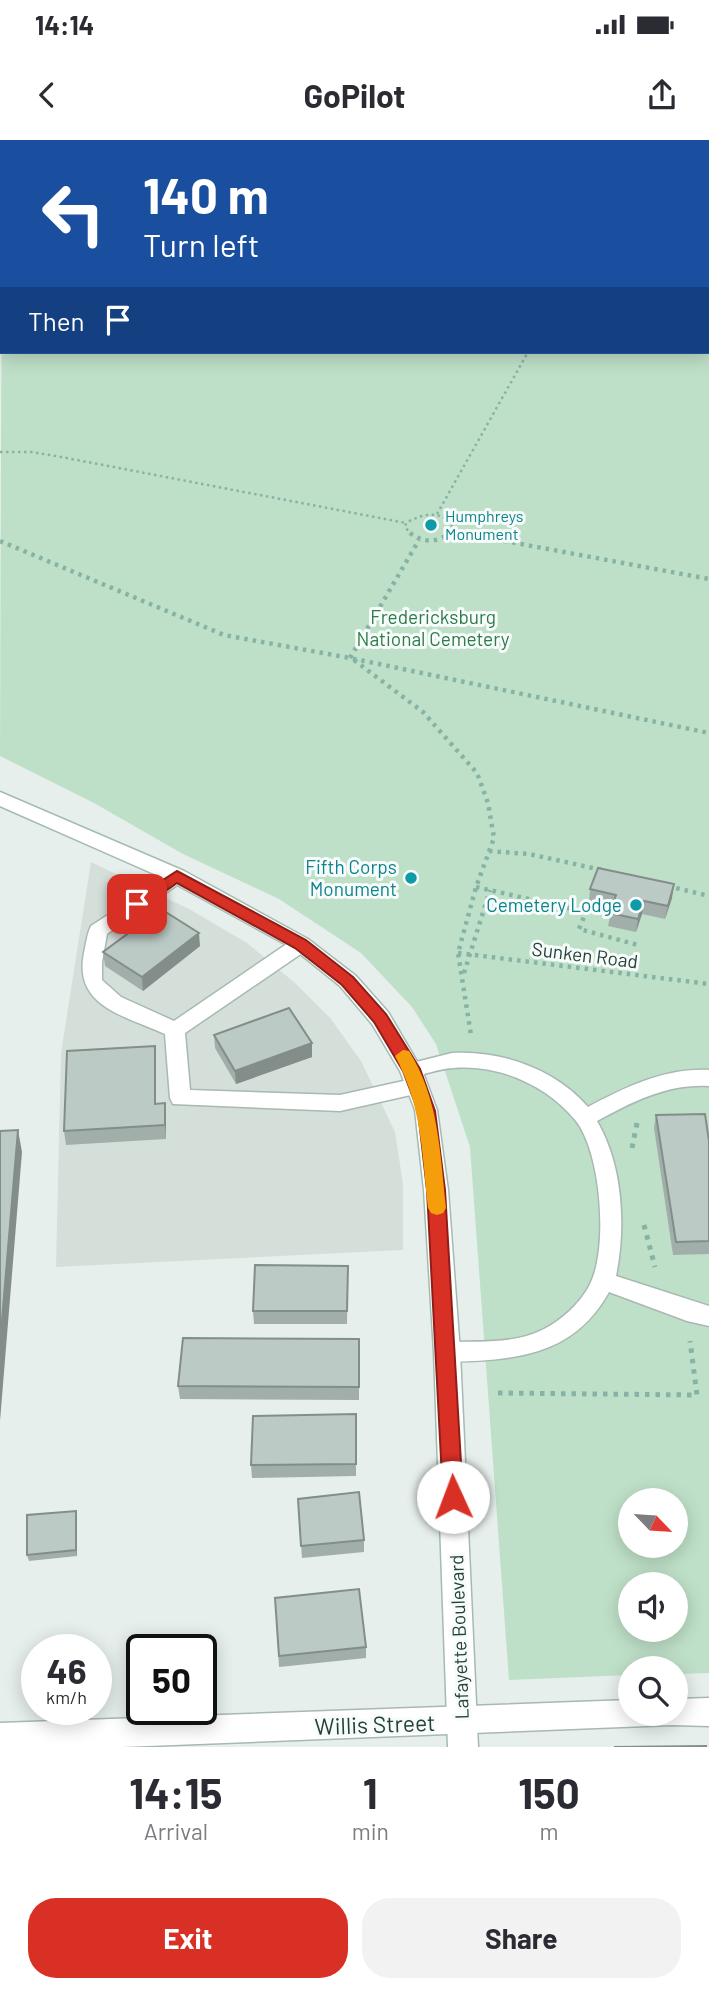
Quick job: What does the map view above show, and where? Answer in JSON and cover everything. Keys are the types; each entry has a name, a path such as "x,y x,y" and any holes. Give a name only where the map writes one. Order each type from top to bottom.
{"main road":[{"name":"Lafayette Boulevard","path":"0,798 177,876 301,944 348,981 380,1018 414,1078 426,1111 436,1190 447,1352 462,1734"},
{"path":"688,1713 709,1712"},
{"name":"Willis Street","path":"0,1737 462,1734 618,1718"}],"lane":[{"path":"175,1030 109,999 92,984 91,977 98,931 177,876"},
{"path":"175,1030 301,944"},
{"path":"175,1030 180,1098 340,1103 414,1078 454,1060 473,1059 506,1065 556,1091 585,1118 600,1151 608,1195 610,1241 603,1281 580,1313 553,1336 532,1345 495,1351 447,1352"},
{"path":"585,1118 647,1087 695,1076 709,1078"},
{"path":"603,1281 687,1311 709,1316"}],"path":[{"path":"437,514 527,354"},
{"path":"0,452 32,452 56,456 406,523 422,514 437,514 449,519 452,531"},
{"path":"406,523 407,531 419,540 438,540 452,531 709,579"},
{"path":"350,658 419,540"},
{"path":"0,541 224,635 350,658 709,733"},
{"path":"350,658 423,712 477,773 488,803 494,838 476,887 458,953 471,1042"},
{"path":"489,851 529,854 604,870"},
{"path":"656,883 709,896"},
{"path":"476,887 586,912 579,929 638,945"},
{"path":"463,976 490,890"},
{"name":"Sunken Road","path":"458,953 709,984"},
{"path":"632,1151 635,1127 641,1118"},
{"path":"641,1212 652,1264 657,1270"},
{"path":"498,1393 697,1395 690,1340"}],"shaded area":[{"path":"91,862 189,909 247,943 295,983 331,1019 361,1061 395,1132 403,1184 403,1250 56,1267 61,1053"}],"green space":[{"name":"Fredericksburg National Cemetery","path":"1,354 709,354 709,1673 688,1674 688,1656 618,1656 618,1675 509,1680 470,1147 436,1044 412,1007 361,953 279,899 183,854 94,803 0,756"}],"building":[{"path":"598,868 674,884 668,906 644,901 638,919 610,913 616,895 590,889"},
{"path":"161,909 199,933 142,977 103,952"},
{"path":"289,1008 312,1043 235,1071 214,1035"},
{"path":"155,1046 155,1104 165,1103 165,1125 64,1131 67,1051"},
{"path":"705,1114 709,1141 709,1241 676,1242 656,1115"},
{"path":"18,1130 0,1344 0,1131"},
{"path":"255,1265 348,1266 347,1311 253,1311"},
{"path":"183,1338 359,1339 359,1387 178,1386"},
{"path":"356,1414 356,1464 251,1465 253,1416"},
{"path":"359,1492 364,1540 301,1546 298,1499"},
{"path":"76,1511 76,1550 27,1555 27,1515"},
{"path":"359,1589 366,1647 279,1656 275,1598"},
{"path":"706,1746 706,1747 614,1747"}],"slow traffic":[{"path":"403,1056 411,1069 426,1111 437,1208"}],"place":[{"name":"Humphreys Monument","path":"431,525"},
{"name":"Fifth Corps Monument","path":"411,878"},
{"name":"Cemetery Lodge","path":"636,905"}],"route":[{"path":"137,904 177,876 301,944 348,981 380,1018 411,1069 426,1111 436,1190 453,1497"}]}
